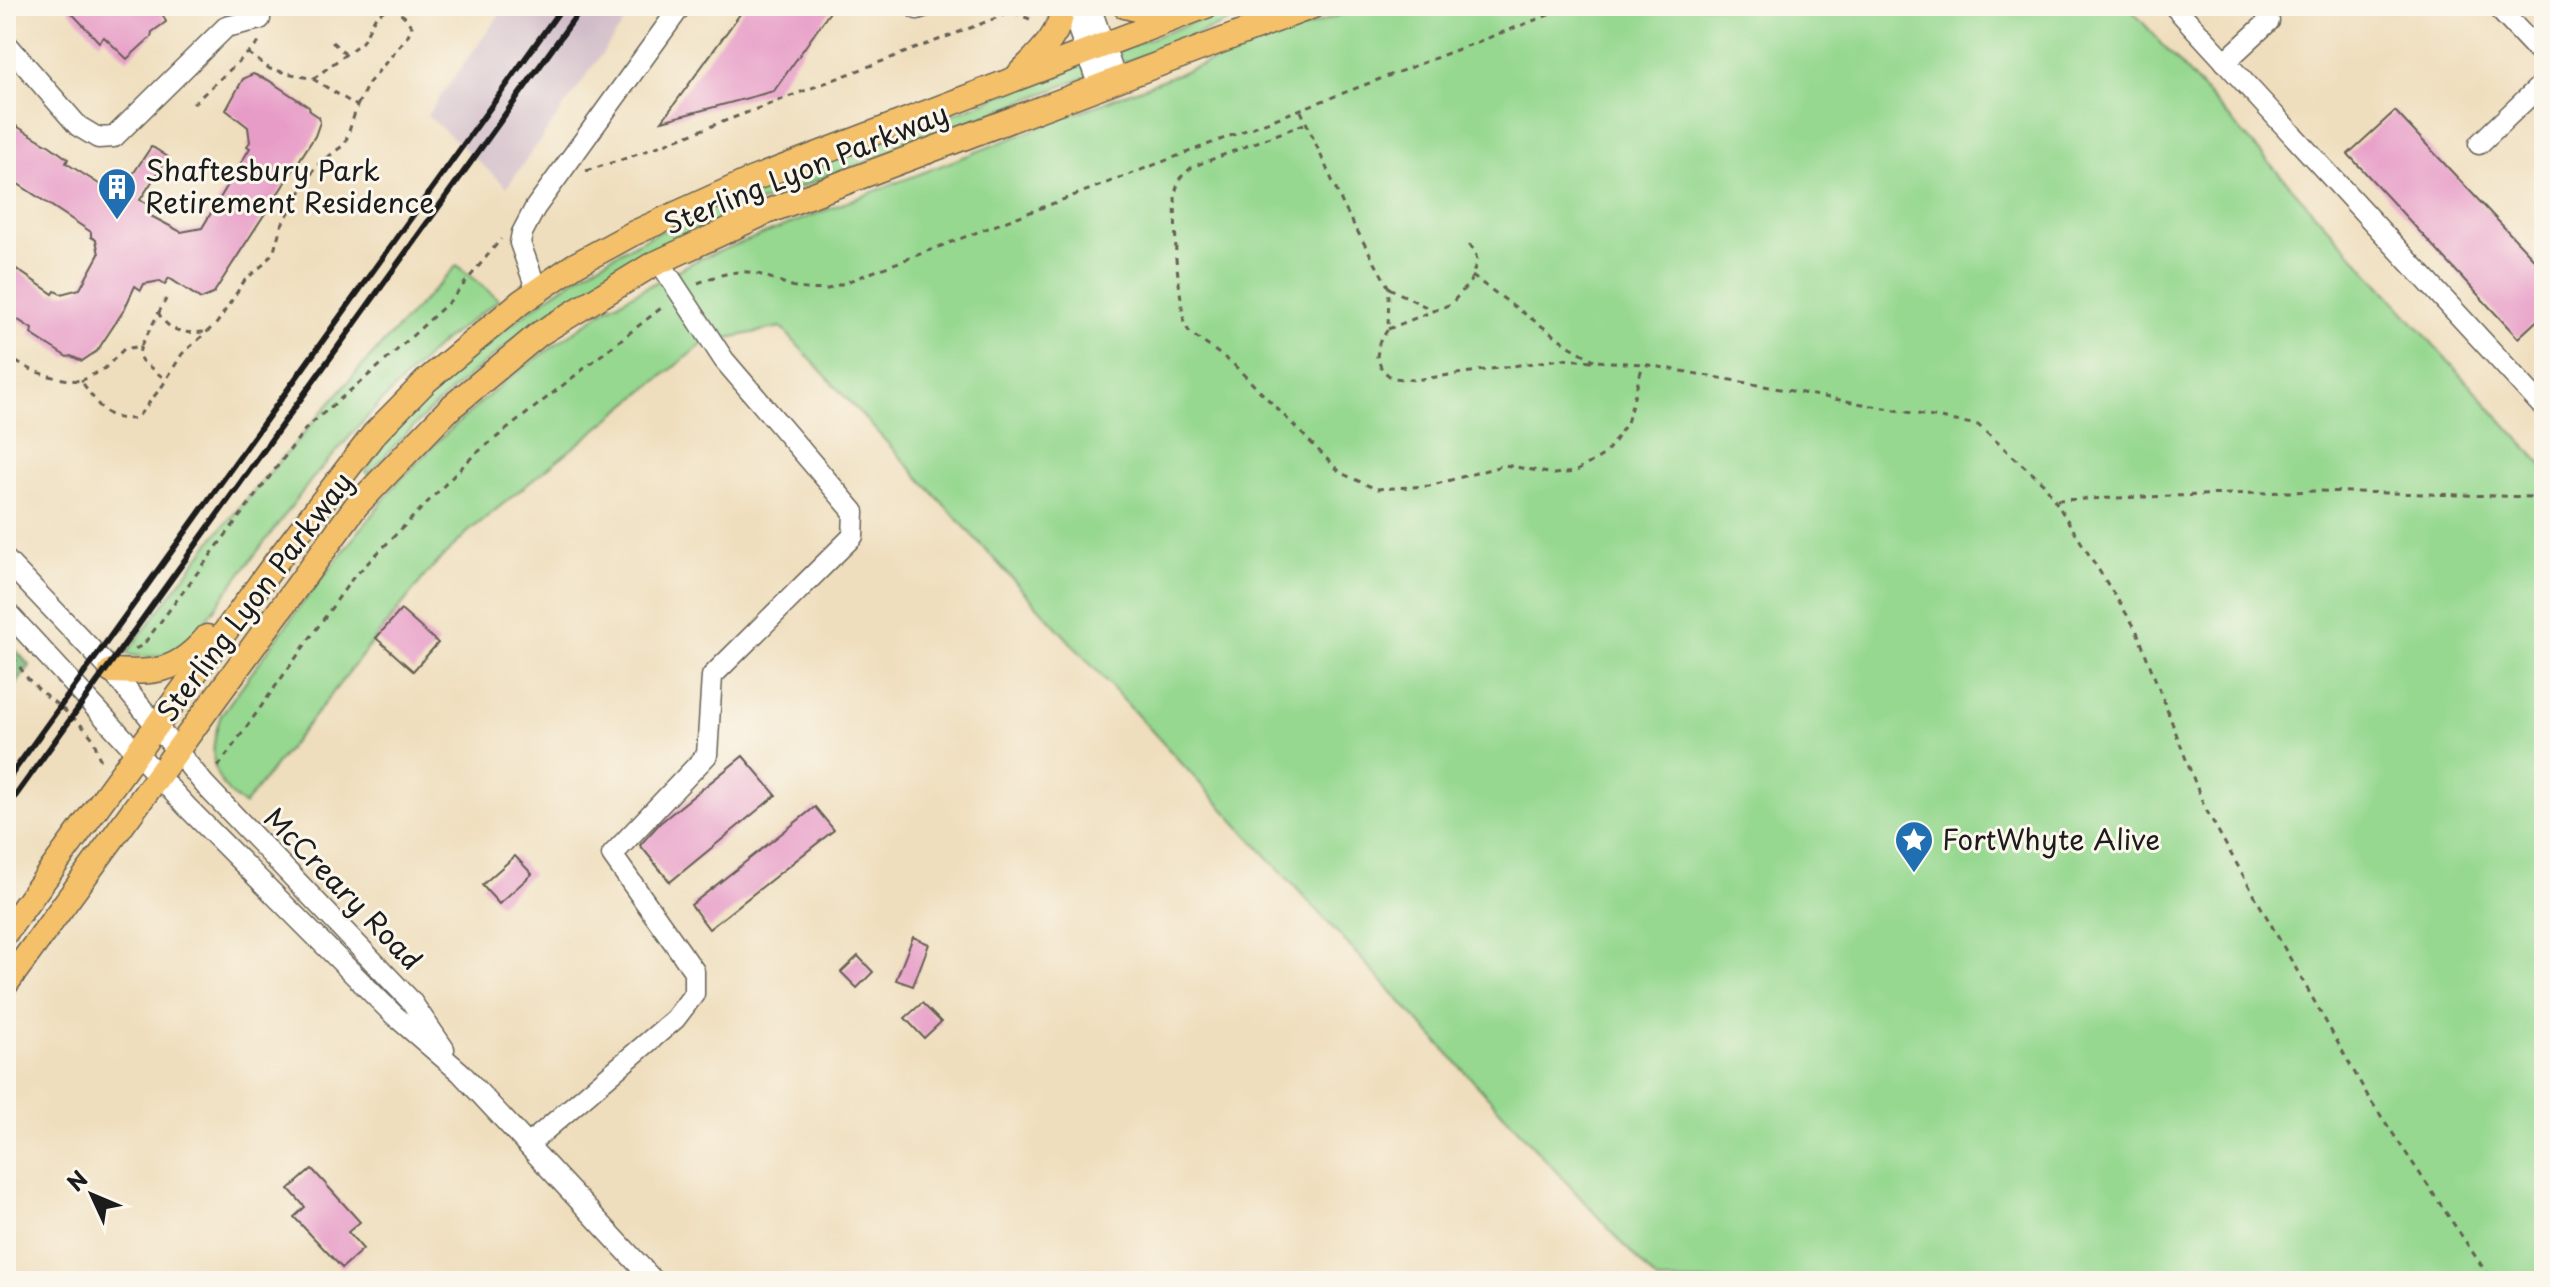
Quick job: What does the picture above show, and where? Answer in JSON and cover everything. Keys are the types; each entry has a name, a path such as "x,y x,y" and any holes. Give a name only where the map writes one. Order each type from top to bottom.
{"main road":[{"path":"1014,79 1055,32 1062,17 1062,6"},
{"path":"1125,6 1143,11 1198,9"},
{"name":"Sterling Lyon Parkway","path":"6,984 356,506 450,408 539,334 659,261 769,211 1313,6"},
{"name":"Sterling Lyon Parkway","path":"6,932 276,562 396,410 426,381 537,291 575,265 632,234 753,179 1198,9"},
{"path":"106,666 159,672 177,665 195,651 239,597 276,562"}],"street":[{"path":"537,291 520,243 522,233 535,208 681,6"},
{"path":"916,6 917,9 926,6"},
{"path":"1070,6 1095,48 1108,83"},
{"path":"1090,6 1095,48"},
{"path":"2174,6 2544,408"},
{"path":"2496,6 2544,57"},
{"path":"2225,62 2269,21"},
{"path":"6,43 78,126 98,138 114,137 226,27 261,29"},
{"path":"2479,144 2544,82"},
{"path":"529,1144 675,1019 694,994 694,971 612,855 707,755 712,676 853,536 854,512 724,360 659,261"},
{"name":"McCreary Road","path":"6,560 106,666 205,785 411,1001 460,1072"},
{"name":"McCreary Road","path":"6,611 136,753 394,1015 460,1072 654,1281"}],"path":[{"path":"1020,13 1031,6"},
{"path":"1572,6 1301,110 1344,207 1389,288 1388,329 1379,343 1377,357 1382,370 1392,378 1415,380 1561,359 1643,364 1978,425 2045,485 2136,629 2204,806 2369,1098 2492,1281"},
{"path":"81,381 96,406 104,412 129,419 137,418 182,354 209,331 245,280 274,251 281,226 316,166 345,144 368,84 412,27 404,16 389,7 376,16 362,42 313,79"},
{"path":"581,173 1012,12 1020,13 1055,32"},
{"path":"193,104 248,53 261,29"},
{"path":"332,42 345,53"},
{"path":"248,53 270,69 313,79 357,106"},
{"path":"1305,124 1192,167 1180,178 1175,193 1176,259 1184,323 1190,333 1232,363 1341,473 1376,489 1429,486 1505,465 1554,474 1575,472 1605,454 1627,423 1643,364"},
{"path":"106,666 143,645 307,427 361,383 450,301 503,236"},
{"path":"1388,329 1451,304 1470,282 1477,261 1475,251 1466,241"},
{"path":"1472,276 1571,347 1595,360"},
{"path":"1389,288 1434,311"},
{"path":"166,299 139,353 141,360 166,380"},
{"path":"158,312 163,322 180,332 209,331"},
{"path":"6,355 29,370 64,380 81,381 104,369 124,349 141,346"},
{"path":"2055,500 2317,491 2534,497 2544,501"},
{"path":"6,647 21,665 28,680 73,716 95,740 99,759"}],"shaded area":[{"path":"506,6 636,6 507,187 427,115"}],"green space":[{"path":"1235,6 1270,6 743,209 637,262 541,320 497,353 453,389 369,474 365,472 400,425 456,370 529,311 613,256 703,212 773,183"},
{"name":"FortWhyte Alive","path":"1365,6 2128,6 2544,467 2544,1281 1657,1281 781,327 704,343 468,532 428,572 244,805 224,786 214,765 213,753 221,715 299,608 396,484 441,438 506,380 609,307 697,260 1193,68"},
{"path":"457,265 499,300 443,341 378,405 312,479 186,646 157,656 126,654 215,536 360,368"},
{"path":"6,639 30,666 6,698"}],"building":[{"path":"65,6 159,6 166,22 127,59 104,37 99,42"},
{"path":"746,6 834,6 774,91 662,121"},
{"name":"Shaftesbury Park Retirement Residence","path":"253,74 268,80 309,107 320,122 315,136 213,294 201,299 169,278 165,284 160,281 144,284 141,290 135,286 124,310 97,351 82,361 67,357 31,334 32,329 6,312 6,262 53,294 55,291 61,294 80,289 99,254 91,232 6,176 6,120 50,146 68,159 66,163 110,191 115,184 123,189 151,147 154,148 168,157 140,200 153,208 149,215 181,232 202,228 250,148 247,146 250,142 248,127 226,110 243,79"},
{"path":"2395,111 2544,270 2544,314 2518,338 2348,154"},
{"path":"401,610 438,643 413,671 376,638"},
{"path":"743,756 776,795 670,882 640,845 660,823"},
{"path":"815,807 834,830 709,929 691,905"},
{"path":"515,856 532,874 499,904 482,885"},
{"path":"913,937 929,944 913,986 896,980"},
{"path":"858,956 873,972 857,988 841,972"},
{"path":"922,1003 941,1022 924,1038 905,1018"},
{"path":"312,1169 360,1222 348,1232 363,1249 342,1268 294,1217 305,1207 289,1189"}],"railway":[{"path":"6,782 563,6"},
{"path":"6,809 583,6"}],"place":[{"name":"Shaftesbury Park Retirement Residence","path":"117,221"},
{"name":"FortWhyte Alive","path":"1914,874"}]}
